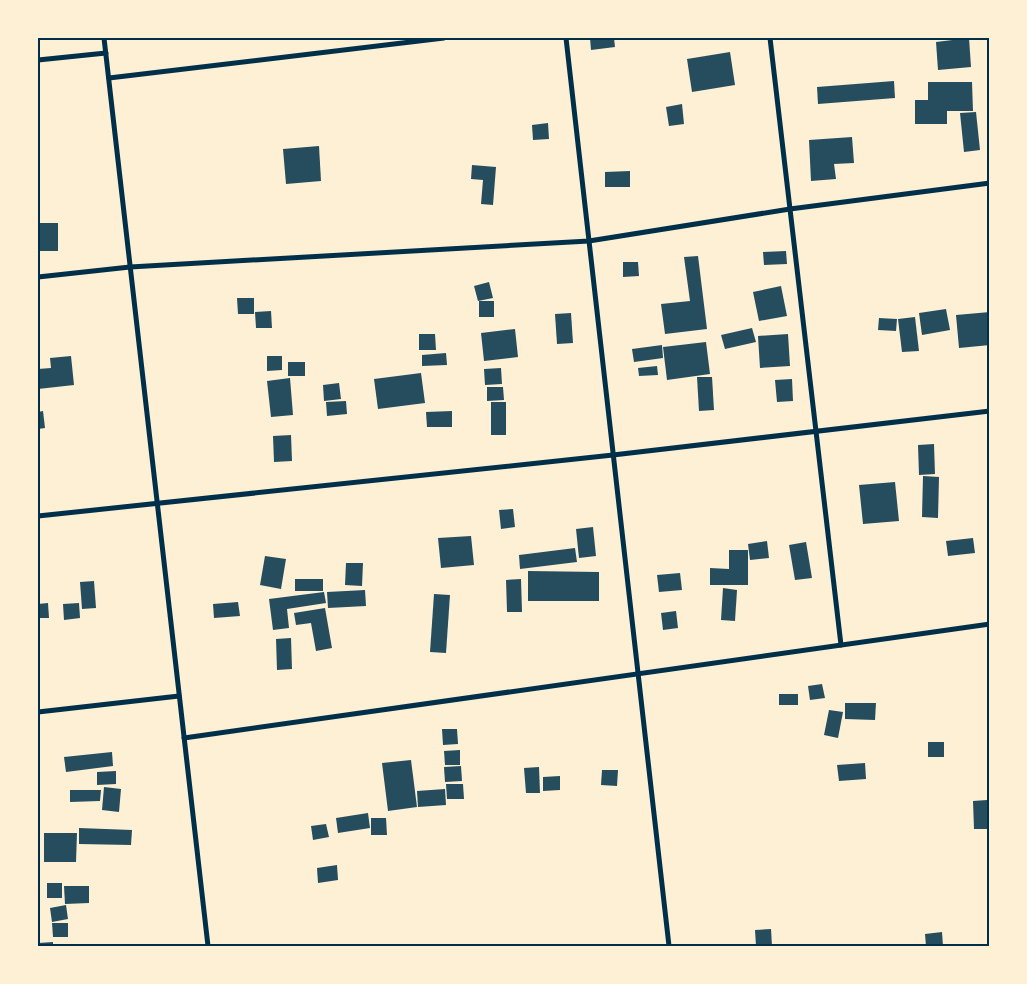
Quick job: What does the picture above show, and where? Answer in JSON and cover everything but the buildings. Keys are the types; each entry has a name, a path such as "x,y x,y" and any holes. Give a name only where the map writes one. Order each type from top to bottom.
{"street":[{"path":"104,38 208,946"},
{"path":"109,78 444,38"},
{"path":"566,38 669,946"},
{"path":"770,38 841,645"},
{"path":"38,60 106,52"},
{"path":"38,277 130,267 589,241 790,209 990,183"},
{"path":"38,516 614,455 990,411"},
{"path":"184,738 990,624"},
{"path":"38,712 179,696"}]}
